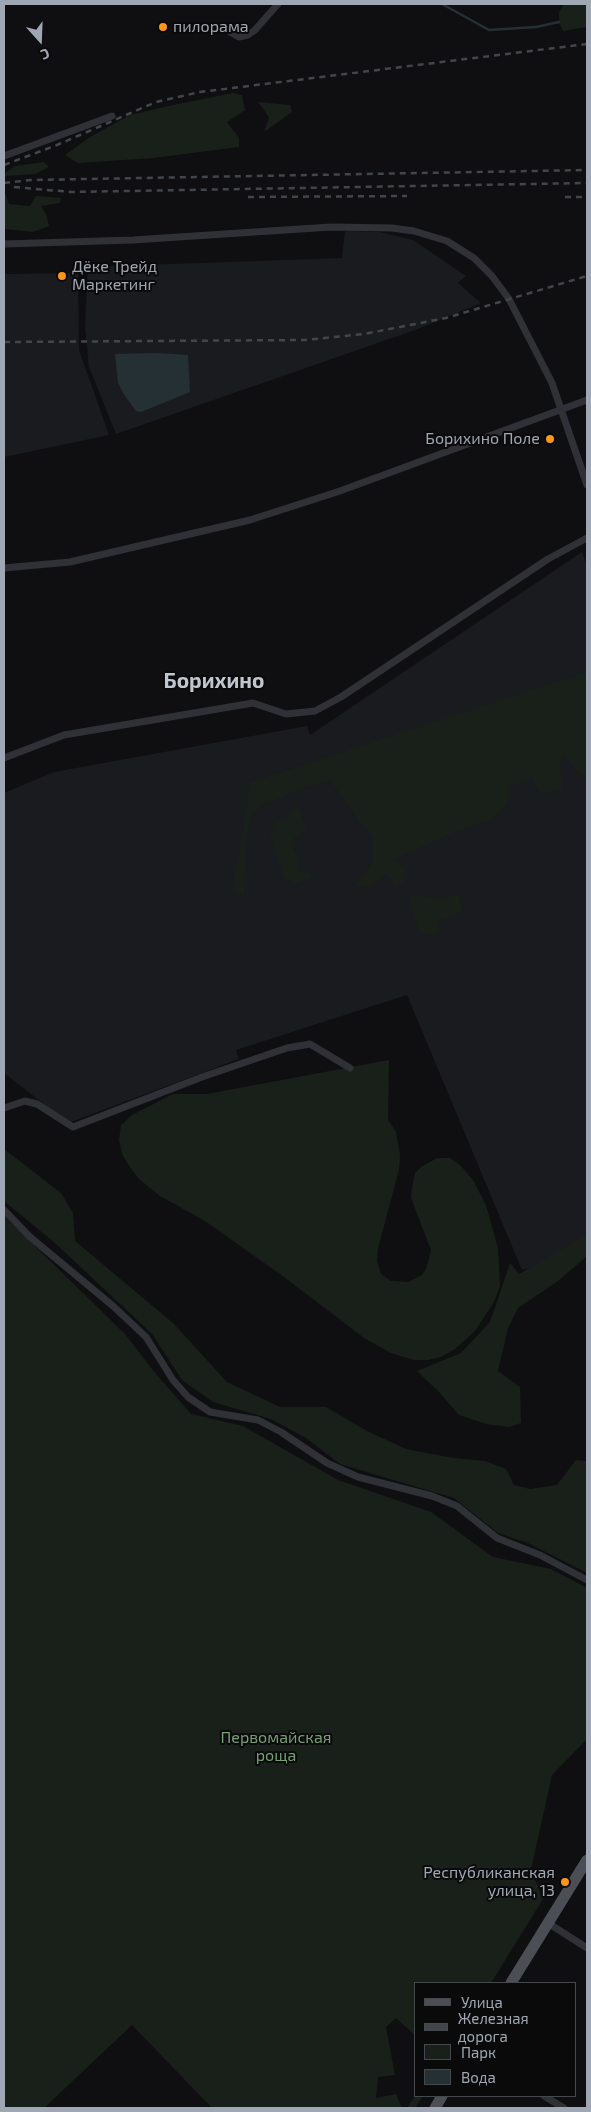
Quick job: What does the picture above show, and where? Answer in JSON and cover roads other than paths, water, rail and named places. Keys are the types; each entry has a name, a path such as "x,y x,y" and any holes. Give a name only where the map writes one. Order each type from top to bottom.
{"main road":[{"path":"513,1982 587,1860"},
{"path":"434,2108 441,2097"}],"street":[{"path":"230,32 239,37 248,35 255,30 278,4"},
{"path":"4,156 112,116"},
{"path":"4,244 78,243 331,227 392,228 414,231 456,246 474,258 501,287 533,343 552,383 587,485"},
{"path":"4,568 70,562 250,520 340,491 560,408 587,400"},
{"path":"4,758 64,734 253,703 286,714 315,711 341,697 548,559 587,538"},
{"path":"4,1108 25,1101 37,1104 73,1127 202,1077 277,1051 310,1044 350,1068"},
{"path":"4,1210 30,1237 113,1306 146,1337 173,1380 188,1397 210,1412 258,1420 282,1432 327,1463 358,1477 432,1496 457,1506 497,1538 540,1555 587,1580"},
{"path":"548,1923 587,1948"},
{"path":"546,2097 564,2108"}],"water":[{"path":"157,353 188,355 190,392 141,412 136,411 118,383 115,354"}],"waterway":[{"path":"442,4 489,30 536,27 559,22"}],"railway":[{"path":"4,165 57,145 156,102 200,92 587,44"},
{"path":"4,183 31,180 587,170"},
{"path":"14,187 71,192 587,183"},
{"path":"248,197 407,196"},
{"path":"565,197 587,197"},
{"path":"4,342 305,340 364,334 446,318 587,276"}],"place":[{"name":"пилорама","path":"163,27"},
{"name":"Дёке Трейд Маркетинг","path":"62,276"},
{"name":"Борихино Поле","path":"550,439"},
{"name":"Республиканская улица, 13","path":"565,1882"}],"district":[{"name":"Борихино","path":"214,681"}],"park label":[{"name":"Первомайская роща","path":"276,1747"}]}
